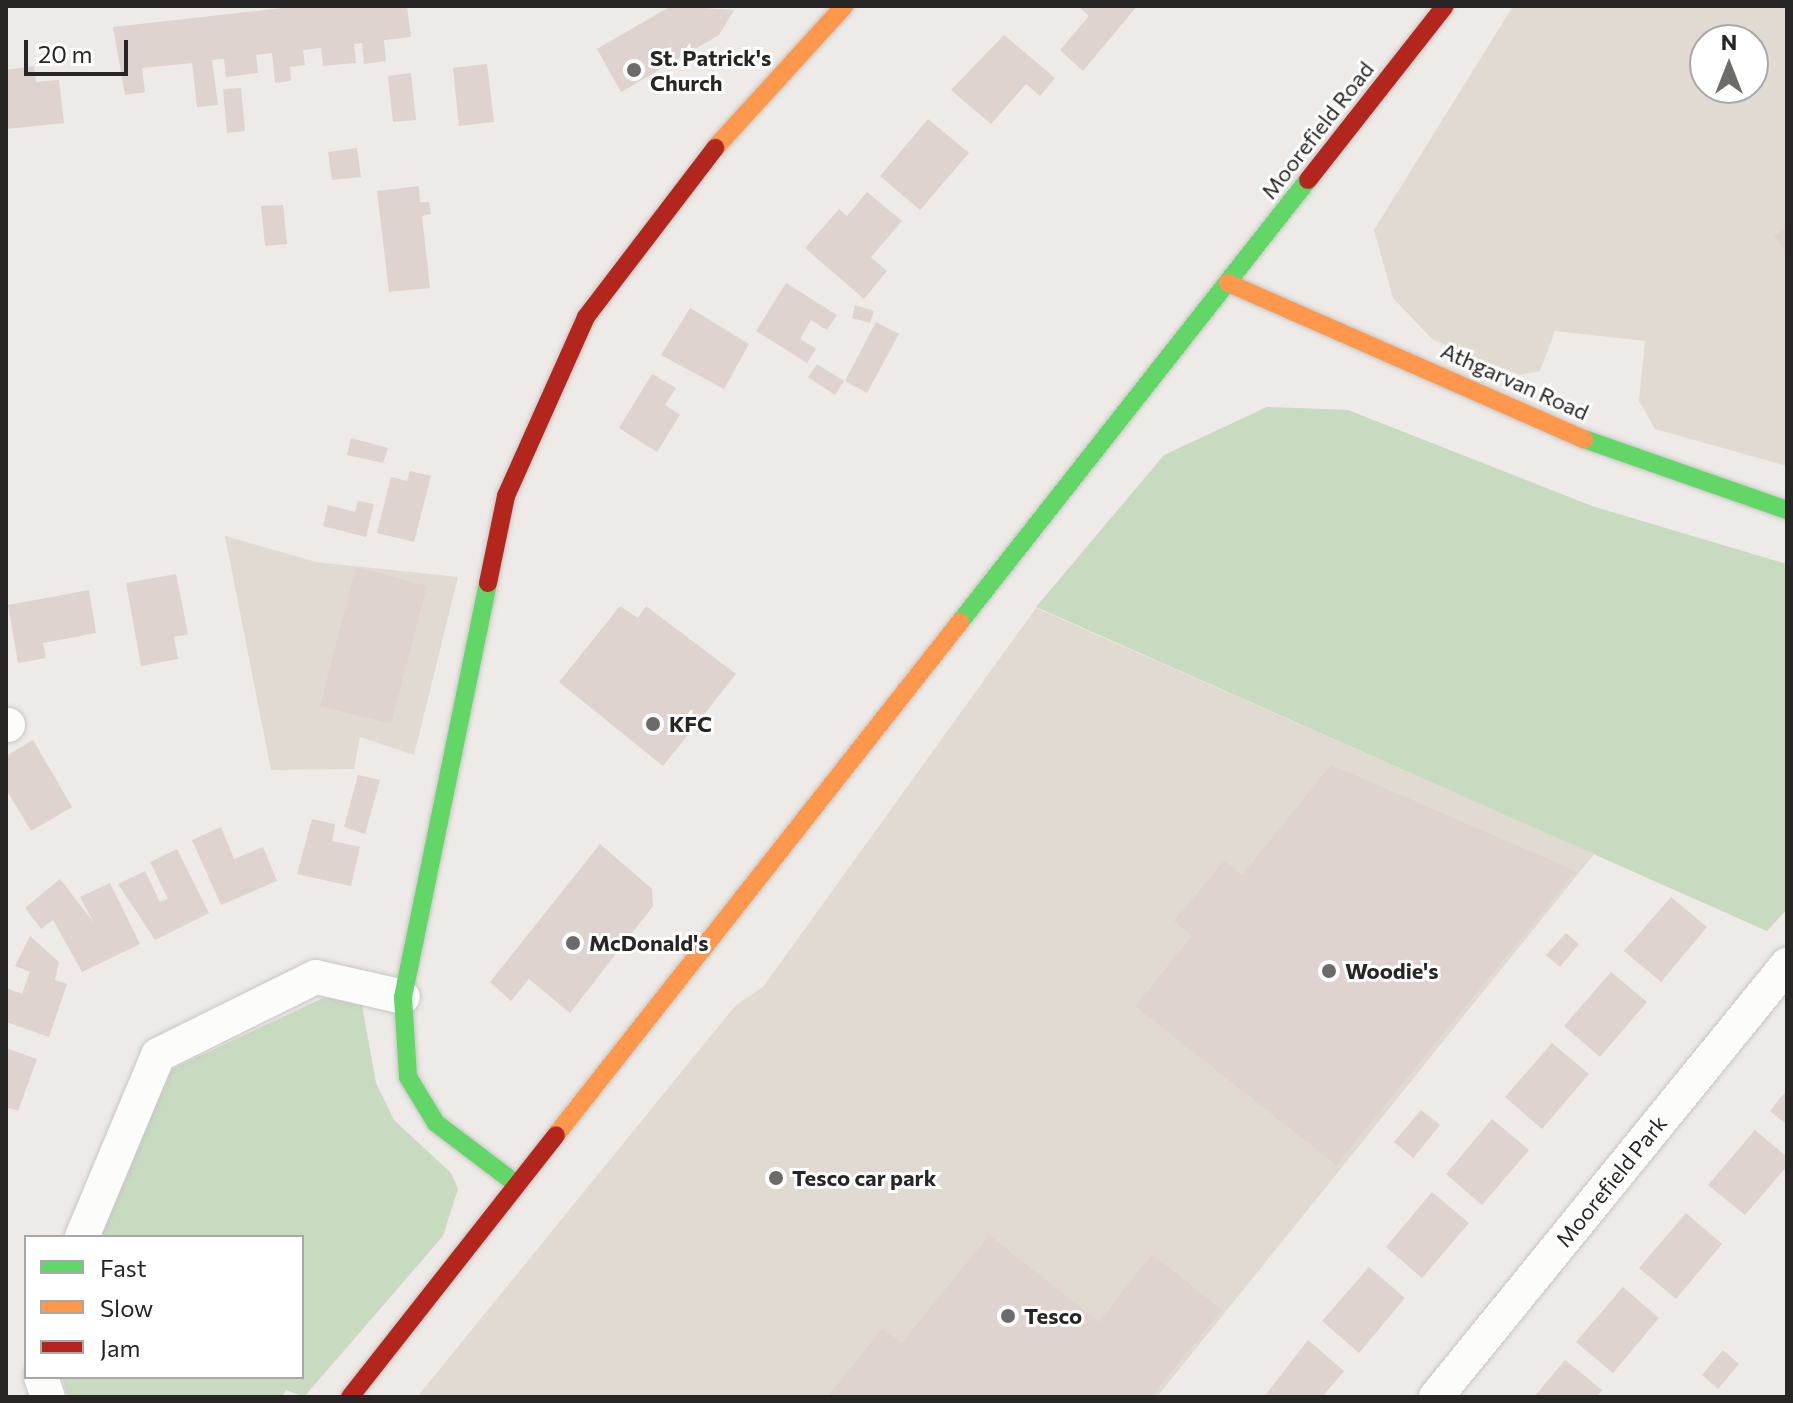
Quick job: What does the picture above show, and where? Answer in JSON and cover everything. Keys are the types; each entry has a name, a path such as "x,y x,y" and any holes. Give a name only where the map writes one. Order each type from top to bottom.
{"main road":[{"path":"515,1183 436,1123 415,1089 403,997 506,496 532,426 586,317 674,194 844,6"},
{"name":"Moorefield Road","path":"350,1397 515,1183 1445,6"},
{"name":"Athgarvan Road","path":"1228,283 1602,447 1787,510"}],"street":[{"name":"Moorefield Park","path":"1436,1397 1787,965"},
{"path":"83,1235 158,1055 316,977 403,997"}],"shaded area":[{"path":"1513,6 1787,6 1787,466 1655,429 1639,401 1645,341 1555,331 1540,371 1520,375 1433,340 1393,298 1374,230"},
{"path":"225,536 316,562 458,577 414,755 360,737 354,769 271,770"},
{"path":"1036,608 1594,854 1157,1397 417,1397 735,1006 763,987"}],"green space":[{"path":"1267,407 1348,410 1592,506 1787,564 1787,909 1767,931 1036,607 1164,455"},
{"path":"323,998 361,1000 376,1083 394,1120 451,1173 458,1189 443,1236 304,1397 286,1390 282,1397 68,1397 63,1379 304,1379 304,1235 102,1235 170,1070"}],"building":[{"path":"300,6 407,6 411,37 384,40 386,61 364,64 362,43 354,44 356,63 323,66 321,48 303,50 305,65 290,67 291,81 275,83 272,53 256,55 258,73 226,77 224,59 212,60 218,105 197,107 192,63 142,68 145,92 125,95 113,27"},
{"name":"St. Patrick's Church","path":"671,6 734,10 719,35 621,92 597,49"},
{"path":"1078,6 1137,6 1083,71 1060,50 1089,16"},
{"path":"1004,35 1055,78 1040,96 1026,84 991,124 951,90"},
{"path":"487,64 494,122 459,126 453,68"},
{"path":"34,66 36,82 59,80 64,123 6,129 6,70"},
{"path":"411,73 416,120 393,122 388,76"},
{"path":"241,88 245,131 227,133 223,89"},
{"path":"928,119 969,153 920,210 880,176"},
{"path":"357,148 361,177 332,180 328,152"},
{"path":"419,186 420,202 429,202 431,214 422,216 430,288 389,292 377,191"},
{"path":"867,192 902,221 871,257 887,271 864,299 805,248 839,209 847,216"},
{"path":"283,205 287,244 265,246 261,206"},
{"path":"1787,227 1787,253 1774,236"},
{"path":"786,283 837,315 827,330 811,320 800,339 816,349 807,363 756,331"},
{"path":"855,305 874,311 870,323 852,318"},
{"path":"690,308 749,344 724,389 661,355"},
{"path":"876,322 899,334 867,393 845,381"},
{"path":"817,364 844,381 835,395 808,377"},
{"path":"652,374 676,388 665,405 680,415 657,452 619,428"},
{"path":"351,438 388,448 383,463 347,455"},
{"path":"410,471 431,476 414,542 377,533 391,477 407,481"},
{"path":"358,501 374,504 366,537 323,526 328,505 355,512"},
{"path":"356,567 427,586 391,724 320,706"},
{"path":"176,574 188,634 174,637 178,659 141,666 126,583"},
{"path":"89,590 96,633 43,643 46,658 18,663 8,605"},
{"name":"KFC","path":"620,606 638,618 646,606 736,674 663,766 559,682"},
{"path":"33,740 72,807 31,831 6,789 6,756"},
{"name":"Woodie's","path":"1331,765 1576,871 1336,1165 1135,1006 1192,936 1174,921 1224,861 1242,875"},
{"path":"358,775 380,780 365,834 344,827"},
{"path":"312,819 335,824 332,841 360,847 351,886 297,874"},
{"path":"221,827 234,859 263,847 277,881 221,905 192,840"},
{"name":"McDonald's","path":"600,844 652,889 653,906 570,1013 529,979 511,1001 490,982"},
{"path":"177,849 209,913 155,940 118,884 145,871 160,902 168,899 150,862"},
{"path":"60,879 94,923 80,897 110,883 140,944 82,972 53,920 41,929 25,908"},
{"path":"1671,897 1707,927 1661,982 1624,951"},
{"path":"1566,933 1579,944 1560,967 1546,955"},
{"path":"30,936 59,962 55,980 67,984 49,1037 6,1022 6,988 22,994 30,972 15,966"},
{"path":"1611,972 1647,1002 1600,1057 1564,1026"},
{"path":"1552,1043 1589,1074 1542,1129 1505,1097"},
{"path":"6,1048 37,1059 18,1111 6,1107"},
{"path":"1787,1090 1787,1125 1770,1111"},
{"path":"1421,1110 1440,1125 1413,1158 1394,1142"},
{"path":"1492,1119 1529,1150 1482,1205 1446,1174"},
{"path":"1755,1130 1787,1157 1787,1166 1745,1215 1708,1185"},
{"path":"1432,1192 1469,1223 1422,1278 1386,1247"},
{"path":"1686,1213 1722,1244 1676,1299 1639,1268"},
{"name":"Tesco","path":"989,1235 1099,1322 1152,1254 1222,1310 1151,1397 827,1397 882,1329 902,1343"},
{"path":"1369,1267 1405,1298 1359,1353 1322,1321"},
{"path":"1623,1287 1659,1318 1613,1373 1576,1342"},
{"path":"1308,1340 1344,1371 1322,1397 1264,1397"},
{"path":"1723,1350 1739,1364 1718,1389 1702,1375"},
{"path":"1565,1360 1602,1390 1597,1397 1534,1397"}],"traffic: fast":[{"path":"960,622 1308,180"},
{"path":"1584,439 1787,510"},
{"path":"488,583 403,997 408,1077 436,1123 515,1183"}],"traffic: slow":[{"path":"715,148 844,6"},
{"path":"1228,283 1584,439"},
{"path":"556,1135 960,622"}],"traffic: jam":[{"path":"1308,180 1445,6"},
{"path":"488,583 506,496 586,317 715,148"},
{"path":"350,1397 556,1135"}],"place":[{"name":"St. Patrick's Church","path":"634,70"},
{"name":"KFC","path":"653,724"},
{"name":"McDonald's","path":"573,943"},
{"name":"Woodie's","path":"1329,971"},
{"name":"Tesco car park","path":"776,1178"},
{"name":"Tesco","path":"1008,1316"}]}
